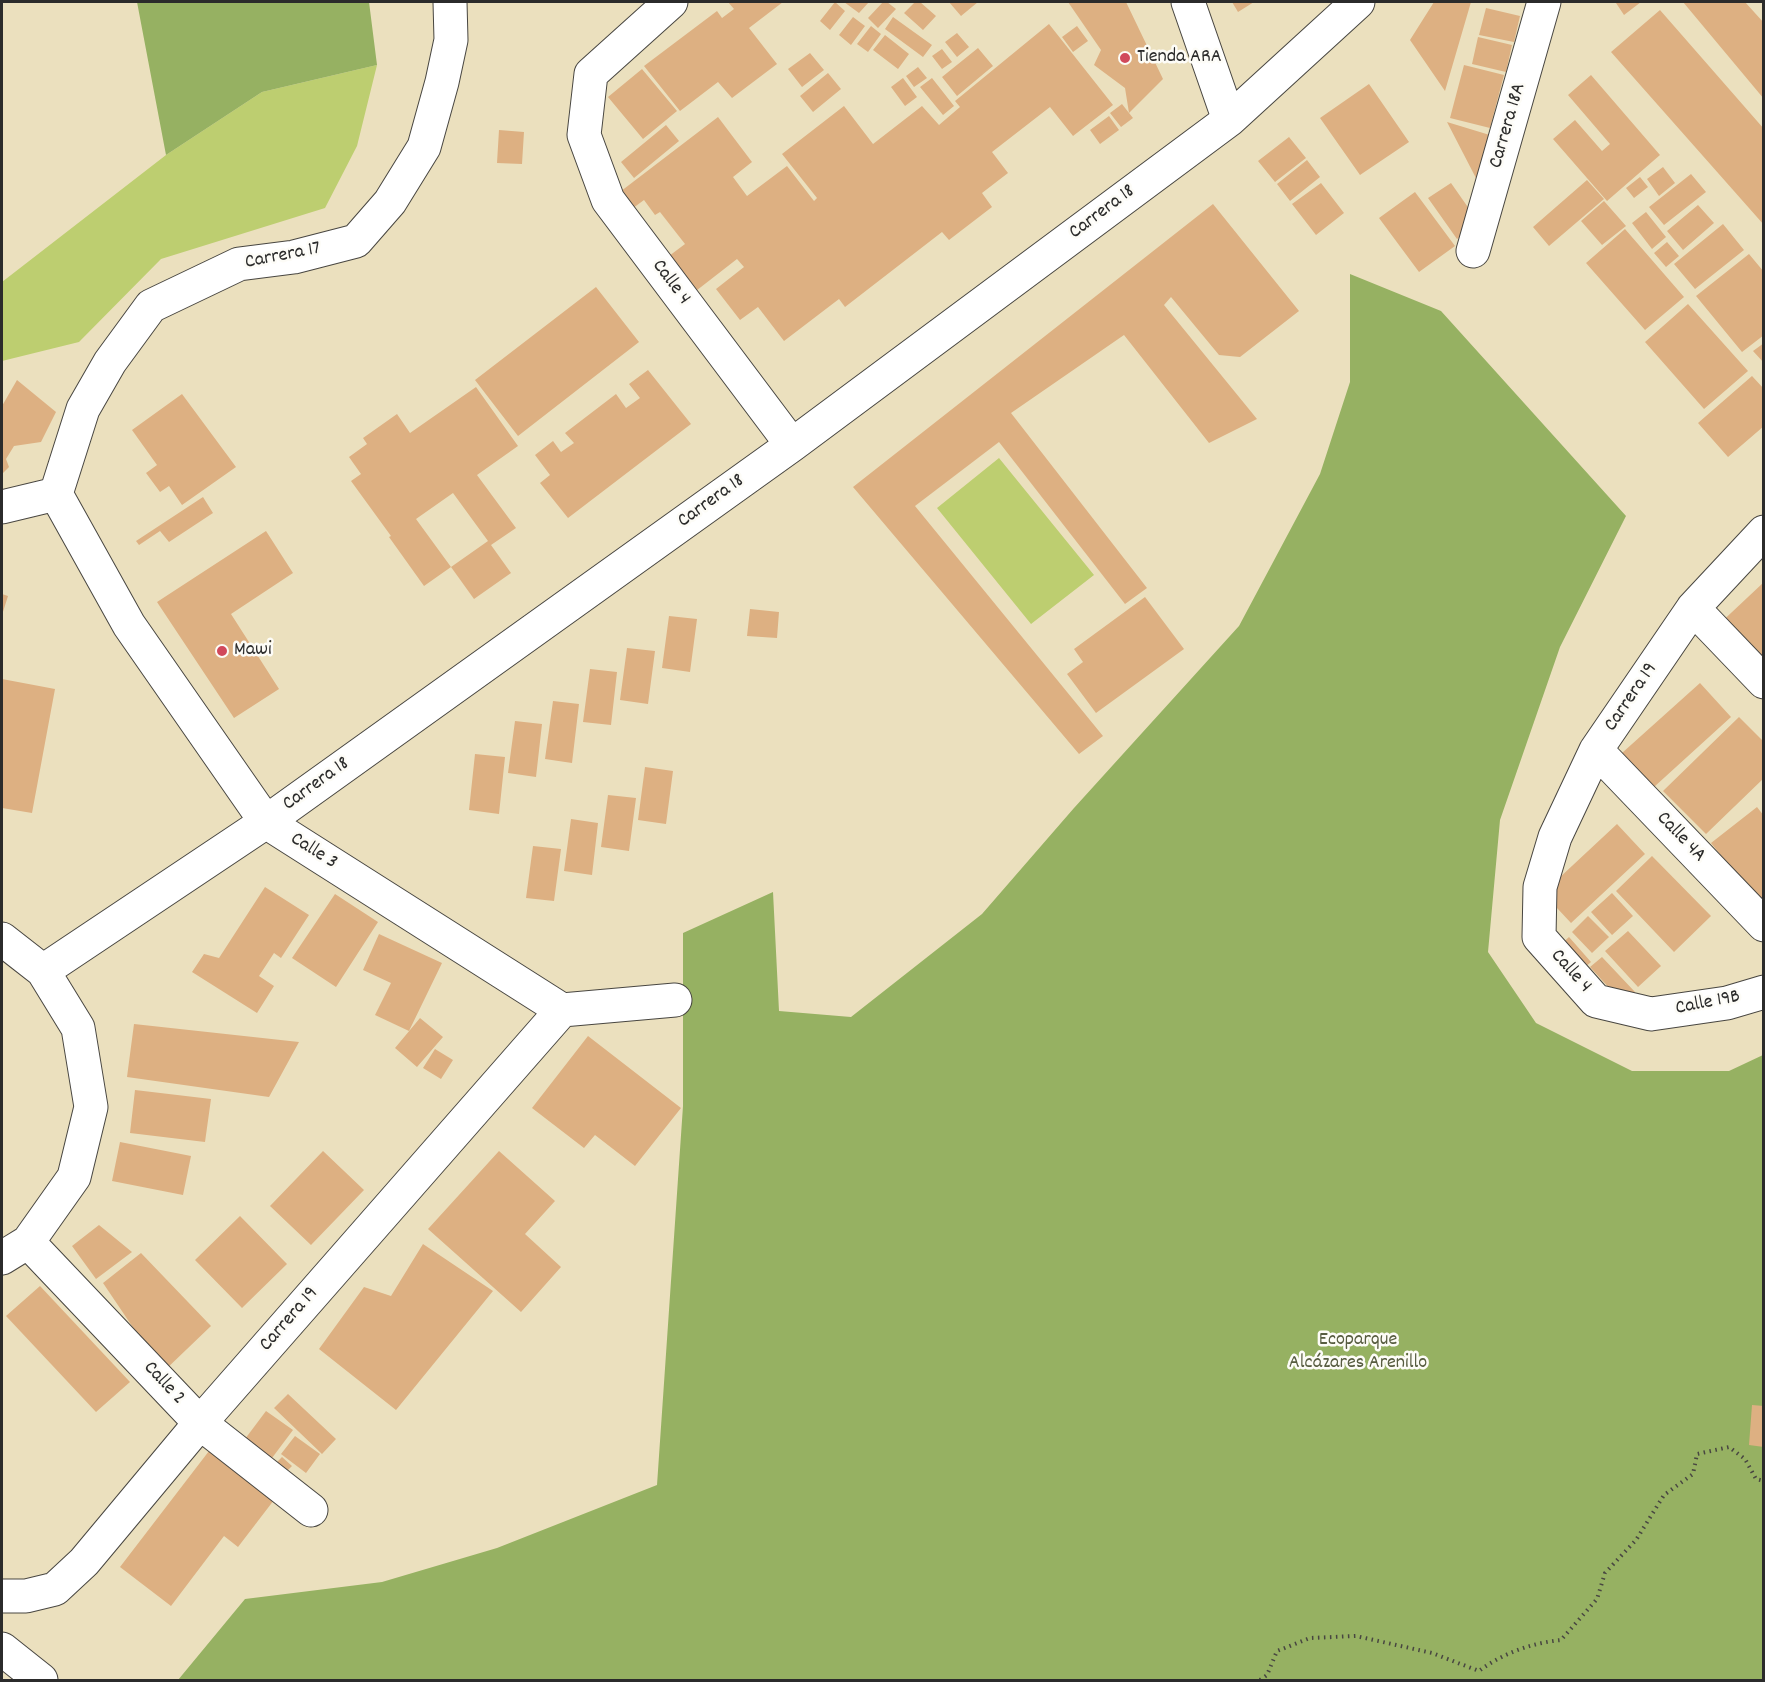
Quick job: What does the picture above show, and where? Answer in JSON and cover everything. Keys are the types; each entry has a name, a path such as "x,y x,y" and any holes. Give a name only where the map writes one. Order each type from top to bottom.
{"street":[{"name":"Carrera 17","path":"56,494 83,409 110,362 151,306 239,264 294,258 356,241 390,202 424,147 451,40 450,2"},
{"name":"Calle 4","path":"671,2 591,74 584,135 608,200 792,445"},
{"path":"1188,2 1228,120"},
{"name":"Carrera 18","path":"43,971 266,822 792,445 1228,120 1358,2"},
{"name":"Carrera 18A","path":"1473,251 1544,2"},
{"path":"2,507 56,494"},
{"name":"Calle 3","path":"56,494 129,625 266,822 562,1010"},
{"name":"Carrera 19","path":"1540,888 1555,837 1596,750 1693,608 1764,532"},
{"path":"1693,608 1764,682"},
{"name":"Calle 4A","path":"1596,750 1764,925"},
{"name":"Calle 4","path":"1540,888 1539,937 1596,1001 1651,1014"},
{"path":"2,939 43,971 78,1028 91,1107 74,1177 15,1250"},
{"name":"Calle 19B","path":"1651,1014 1727,1003 1764,992"},
{"path":"562,1010 675,1000"},
{"name":"Carrera 19","path":"2,1596 26,1596 55,1589 84,1562 200,1423 562,1010"},
{"name":"Calle 2","path":"15,1250 200,1423 311,1510"},
{"path":"2,1649 41,1680"}],"path":[{"path":"1260,1680 1267,1675 1277,1651 1310,1638 1356,1636 1432,1653 1479,1671 1493,1660 1538,1643 1561,1640 1597,1599 1605,1573 1636,1540 1664,1495 1693,1474 1697,1454 1729,1447 1745,1459 1755,1479 1764,1481"}],"green space":[{"path":"137,2 369,2 377,65 262,92 166,155"},
{"path":"377,65 357,146 325,208 161,259 79,342 2,361 2,282 166,155 262,92"},
{"name":"Ecoparque Alcázares Arenillo","path":"1350,274 1441,311 1626,516 1560,647 1500,820 1488,952 1536,1023 1632,1071 1729,1071 1763,1055 1763,1680 178,1680 245,1599 382,1582 497,1548 657,1485 683,1106 683,933 773,892 779,1011 851,1017 982,914 1074,808 1239,626 1320,474 1350,382"},
{"path":"999,458 1094,575 1031,624 937,508"}],"building":[{"path":"728,2 783,2 749,28 777,64 732,98 718,82 680,111 644,66 717,11 722,18 734,9"},
{"path":"835,2 845,11 830,30 820,21"},
{"path":"844,2 869,2 859,13"},
{"path":"883,2 887,2 896,9 878,28 868,18"},
{"path":"915,2 920,2 936,16 923,30 904,13"},
{"path":"949,2 978,2 961,16"},
{"name":"Tienda ARA","path":"1068,2 1126,2 1163,79 1129,113 1125,88 1094,65 1101,50"},
{"path":"1232,2 1254,2 1238,12"},
{"path":"1434,2 1471,2 1445,91 1410,40"},
{"path":"1641,2 1624,15 1616,3"},
{"path":"1683,2 1745,2 1764,23 1764,99"},
{"path":"1486,8 1520,16 1514,42 1479,35"},
{"path":"1660,10 1764,129 1764,225 1611,52"},
{"path":"853,17 865,26 851,45 839,35"},
{"path":"893,17 932,45 923,57 885,29"},
{"path":"1049,24 1113,105 1073,136 1050,107 992,152 1008,173 982,193 992,207 949,240 942,232 845,307 839,299 784,341 758,307 740,320 716,289 744,267 737,259 692,294 665,259 685,244 660,212 655,215 644,200 625,214 612,198 718,117 752,162 733,177 747,196 787,166 814,201 817,198 782,154 844,106 873,144 922,106 939,125 960,107 955,101"},
{"path":"871,26 881,34 868,52 857,44"},
{"path":"1077,26 1088,41 1073,52 1062,37"},
{"path":"957,33 969,47 957,57 945,42"},
{"path":"885,35 909,54 898,69 873,50"},
{"path":"1478,37 1512,45 1506,72 1472,64"},
{"path":"978,48 993,66 957,96 942,77"},
{"path":"942,49 952,62 942,69 932,56"},
{"path":"810,53 824,70 802,87 788,69"},
{"path":"1464,65 1504,75 1490,128 1450,118"},
{"path":"918,67 927,78 914,87 906,76"},
{"path":"642,69 677,111 643,139 608,97"},
{"path":"828,73 841,89 813,112 800,96"},
{"path":"1591,75 1660,155 1607,201 1553,139 1575,120 1602,151 1610,144 1568,95"},
{"path":"903,78 917,97 905,106 891,87"},
{"path":"932,78 954,106 943,115 920,87"},
{"path":"1369,84 1409,142 1360,175 1320,118"},
{"path":"1122,104 1133,118 1121,127 1110,113"},
{"path":"1109,116 1119,130 1100,144 1090,130"},
{"path":"1447,122 1493,136 1478,182"},
{"path":"666,125 679,141 634,178 621,162"},
{"path":"499,130 524,132 522,164 497,163"},
{"path":"1289,137 1306,158 1275,182 1258,161"},
{"path":"1307,160 1320,177 1290,201 1277,184"},
{"path":"1663,167 1675,183 1659,196 1647,179"},
{"path":"1691,174 1706,192 1664,225 1649,207"},
{"path":"1640,177 1648,187 1634,198 1626,188"},
{"path":"1587,180 1604,199 1549,246 1533,227"},
{"path":"1321,183 1344,213 1316,235 1292,204"},
{"path":"1451,183 1479,223 1457,239 1428,198"},
{"path":"1415,192 1455,246 1419,272 1379,218"},
{"path":"1604,201 1626,226 1602,245 1581,221"},
{"path":"1213,204 1299,311 1240,357 1219,355 1171,297 1164,305 1257,419 1209,443 1124,335 1011,413 1147,588 1125,604 999,442 915,506 1103,736 1079,754 853,487"},
{"path":"1698,205 1714,223 1683,250 1667,231"},
{"path":"1646,212 1666,237 1652,249 1632,223"},
{"path":"1723,224 1744,250 1695,289 1674,264"},
{"path":"1625,229 1684,297 1645,330 1586,263"},
{"path":"1667,242 1679,256 1666,267 1654,253"},
{"path":"1749,254 1764,272 1764,335 1742,352 1696,296"},
{"path":"596,287 639,342 518,436 475,380"},
{"path":"1688,304 1748,371 1704,409 1645,342"},
{"path":"1764,343 1764,363 1753,351"},
{"path":"648,370 691,424 568,518 540,483 550,475 535,455 553,441 561,452 574,443 565,433 616,394 626,408 640,398 629,384"},
{"path":"1752,376 1764,389 1764,426 1728,457 1698,423"},
{"path":"17,380 56,412 41,442 14,446 6,459 9,467 2,474 2,406"},
{"path":"476,387 518,446 477,475 516,528 491,545 511,573 474,599 451,567 424,586 351,481 361,474 349,457 367,444 363,438 397,414 410,433","holes":["453,493 488,541 451,567 416,519"]},
{"path":"182,394 236,467 182,505 169,486 160,492 146,473 157,465 132,430"},
{"path":"203,497 213,513 169,542 160,531 139,545 136,541"},
{"name":"Mawi","path":"266,531 293,573 231,614 279,689 234,718 157,602"},
{"path":"1764,582 1764,678 1715,628"},
{"path":"2,594 8,596 2,615"},
{"path":"1145,597 1184,649 1096,713 1067,674 1083,662 1074,649"},
{"path":"750,609 779,612 777,638 747,636"},
{"path":"669,616 697,619 690,672 662,668"},
{"path":"627,648 655,651 648,704 620,700"},
{"path":"590,669 617,672 611,725 583,722"},
{"path":"2,679 55,689 32,813 2,808"},
{"path":"1700,683 1731,717 1654,787 1622,753"},
{"path":"553,701 579,704 572,763 545,759"},
{"path":"1739,717 1764,742 1764,778 1706,834 1663,791"},
{"path":"515,721 542,724 536,777 508,773"},
{"path":"475,754 505,757 499,814 469,810"},
{"path":"645,767 673,771 666,824 638,820"},
{"path":"608,795 636,798 629,851 601,847"},
{"path":"1757,807 1764,816 1764,909 1711,843"},
{"path":"571,819 598,823 592,875 564,871"},
{"path":"1617,824 1645,854 1571,923 1543,893"},
{"path":"533,846 561,849 554,901 526,898"},
{"path":"1652,856 1711,916 1674,952 1616,891"},
{"path":"265,887 309,915 281,958 274,953 259,976 274,986 257,1013 192,972 204,954 219,958"},
{"path":"1612,893 1633,916 1612,935 1591,912"},
{"path":"335,894 378,922 336,987 292,958"},
{"path":"1588,916 1609,937 1592,953 1572,932"},
{"path":"1628,931 1661,966 1638,987 1605,951"},
{"path":"379,934 442,963 409,1031 375,1015 391,983 363,970"},
{"path":"1569,937 1591,962 1579,972 1557,948"},
{"path":"1602,957 1635,992 1623,1003 1590,967"},
{"path":"420,1018 443,1037 417,1067 395,1048"},
{"path":"134,1024 299,1042 269,1097 127,1077"},
{"path":"588,1036 681,1108 635,1166 595,1135 584,1148 532,1108"},
{"path":"435,1049 453,1060 441,1079 423,1068"},
{"path":"135,1090 211,1099 205,1142 130,1133"},
{"path":"120,1142 191,1156 183,1195 112,1181"},
{"path":"323,1151 364,1190 311,1245 270,1206"},
{"path":"499,1151 555,1201 525,1234 561,1267 521,1312 428,1229"},
{"path":"240,1216 287,1264 242,1308 195,1260"},
{"path":"99,1225 132,1252 96,1279 72,1246"},
{"path":"423,1244 493,1291 396,1410 319,1349 364,1287 391,1296"},
{"path":"141,1253 211,1326 163,1372 103,1283"},
{"path":"40,1286 130,1382 96,1412 6,1316"},
{"path":"288,1394 336,1439 322,1454 274,1408"},
{"path":"1752,1405 1764,1406 1764,1447 1749,1445"},
{"path":"266,1411 293,1430 269,1462 242,1443"},
{"path":"295,1436 320,1454 306,1473 281,1454"},
{"path":"209,1451 274,1500 238,1547 224,1536 171,1606 120,1567"},
{"path":"282,1457 292,1466 280,1478 270,1469"}],"place":[{"name":"Tienda ARA","path":"1125,58"},
{"name":"Mawi","path":"222,651"}]}
